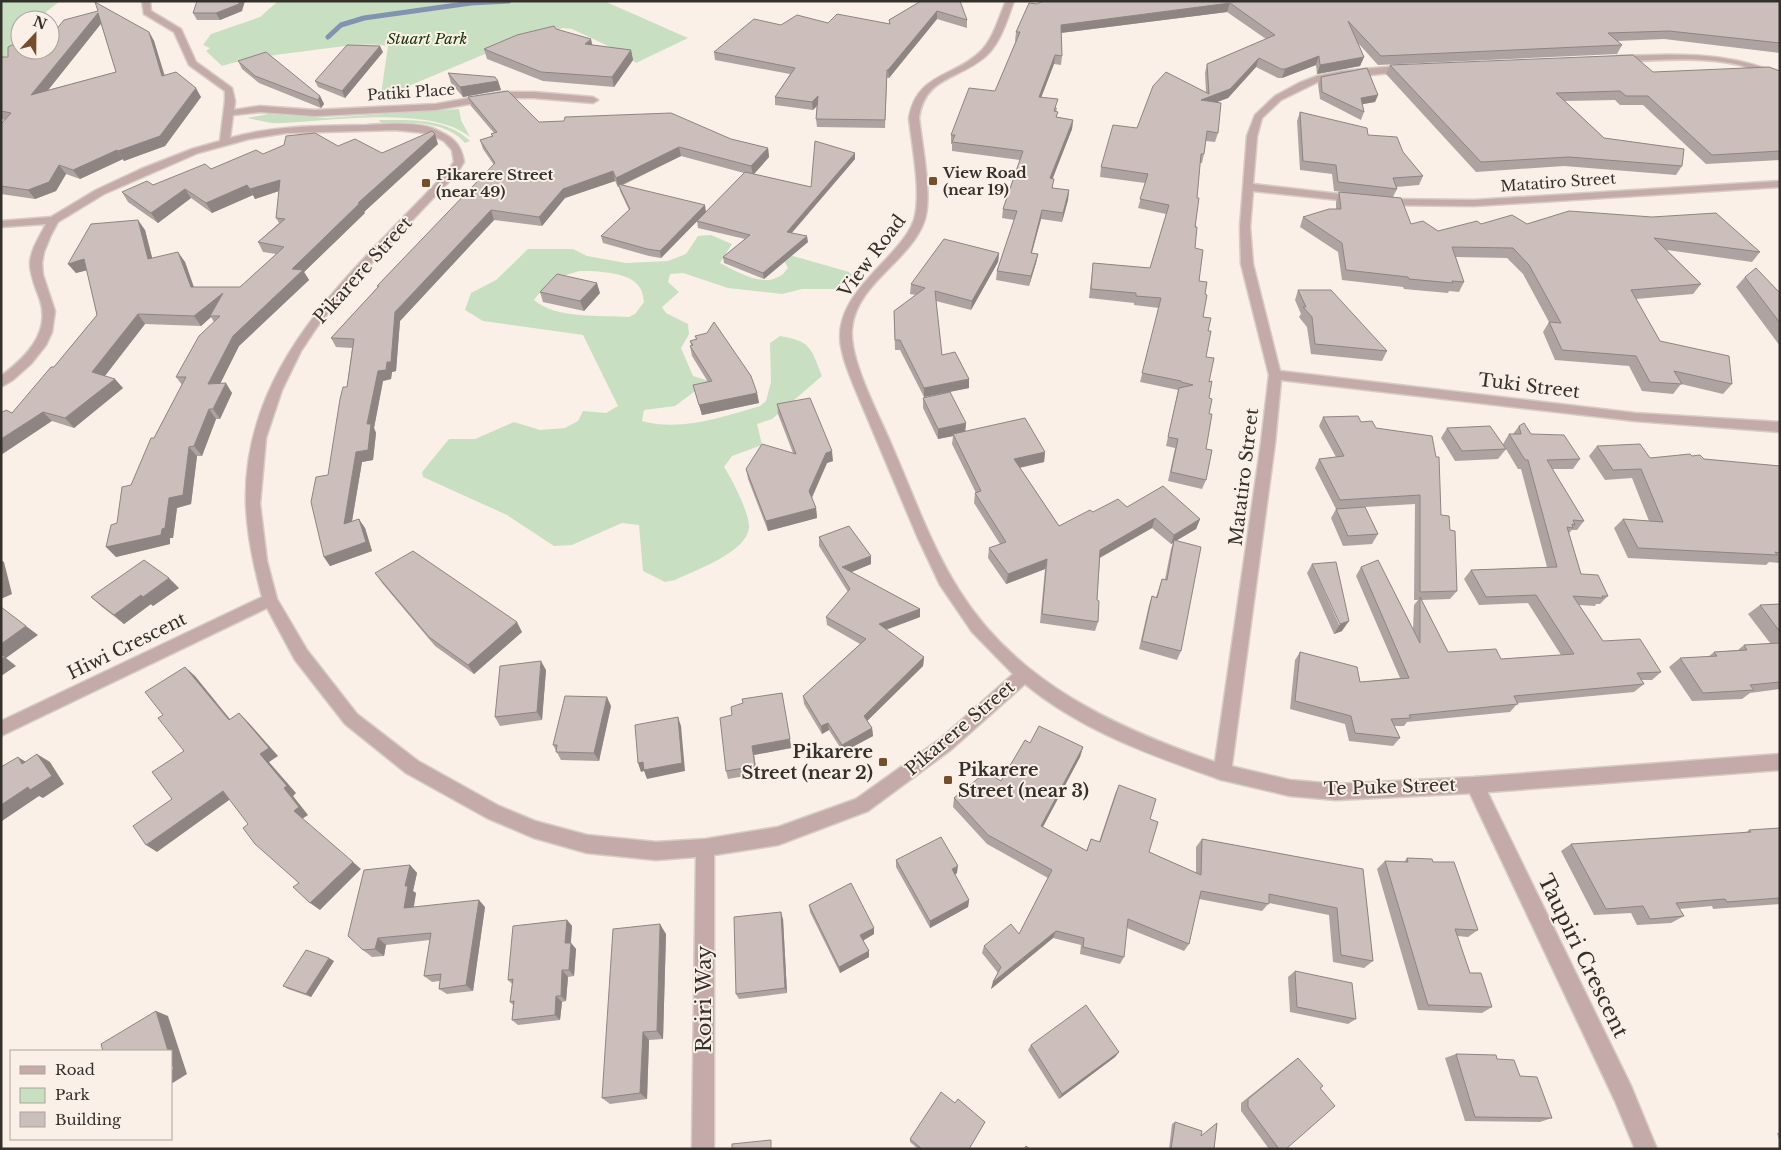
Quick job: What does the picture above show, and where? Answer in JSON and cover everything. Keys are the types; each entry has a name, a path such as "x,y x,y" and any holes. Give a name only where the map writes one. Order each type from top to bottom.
{"street":[{"path":"146,1 147,12 178,31 192,63 229,90 226,142"},
{"name":"View Road","path":"1010,1 993,42 982,56 930,84 918,98 914,108 914,118 923,206 921,218 910,238 858,300 846,324 846,337 848,352 856,375 935,561 954,596 985,636 1024,675"},
{"path":"1607,60 1702,57 1758,68 1780,77"},
{"name":"Matatiro Street","path":"1222,772 1268,442 1274,375 1247,264 1245,227 1252,136 1258,117 1278,98 1320,78 1366,70 1416,68"},
{"name":"Patiki Place","path":"229,113 260,109 315,113 436,107 504,96 534,95 594,100"},
{"name":"Pikarere Street","path":"1,224 35,223 54,220 100,192 145,171 194,151 262,134 294,130 414,127 428,130 447,139 456,149 459,162 442,185 331,300 295,351 276,390 259,438 253,504 257,544 270,600 301,655 351,719 412,767 493,812 534,829 587,844 656,851 705,848 778,836 862,805 946,744 1024,675"},
{"name":"Matatiro Street","path":"1249,187 1395,204 1474,203 1780,184"},
{"path":"1,383 34,352 44,337 50,320 36,262 54,220"},
{"name":"Tuki Street","path":"1274,375 1634,417 1780,427"},
{"name":"Hiwi Crescent","path":"1,729 270,600"},
{"name":"Te Puke Street","path":"1024,675 1069,707 1113,730 1159,750 1222,772 1290,788 1336,792 1475,785 1780,762"},
{"name":"Taupiri Crescent","path":"1475,785 1623,1094 1646,1149"},
{"name":"Roiri Way","path":"703,1149 705,848"}],"green space":[{"path":"1,1 60,1 49,10 10,10 10,54 1,59"},
{"name":"Stuart Park","path":"278,1 604,1 688,38 636,63 623,53 572,29 563,28 511,43 411,85 405,100 380,101 388,46 342,46 268,56 222,66 206,51 210,48 203,45 211,34 260,17"},
{"path":"459,109 461,120 470,137 453,127 431,121 406,118 353,118 278,123 247,118 269,114 326,118"},
{"path":"380,120 439,124 461,133 470,141 465,143 447,130 426,124 382,123"},
{"path":"711,235 732,244 720,263 755,279 773,279 781,275 788,268 782,257 786,254 849,272 852,275 835,289 802,289 782,294 728,288 683,273 670,274 668,282 679,292 662,307 666,313 688,324 689,334 681,348 693,376 706,380 737,372 698,389 675,406 644,410 642,421 657,424 686,424 701,422 760,406 766,401 771,382 770,343 780,336 804,343 812,352 822,376 772,419 757,424 762,445 732,456 724,467 740,497 749,522 746,537 730,553 675,580 665,582 643,571 639,525 622,523 572,545 554,546 507,515 423,477 422,472 449,439 475,439 514,422 540,430 565,428 578,421 583,411 606,413 618,406 583,335 483,321 465,310 471,293 496,280 528,249 573,249 587,256 626,263 668,261 686,254 698,236","holes":["580,271 610,273 626,277 640,288 644,302 635,314 629,317 566,313 543,306 534,300 544,288 554,281"]}],"building":[{"path":"197,1 239,1 239,4 216,13 193,13"},
{"path":"921,1 960,1 967,20 937,11 887,70 885,120 816,119 818,96 812,102 775,97 795,68 714,52 754,19 781,25 797,15 828,23 837,14 890,24 889,20"},
{"path":"1043,1 1780,1 1780,43 1669,31 1608,33 1622,45 1381,56 1348,21 1364,57 1320,65 1319,56 1285,69 1281,69 1259,58 1230,89 1201,100 1221,103 1218,133 1207,131 1204,154 1201,154 1197,198 1199,198 1195,227 1197,227 1195,248 1203,250 1199,281 1207,282 1203,317 1211,318 1208,331 1211,331 1206,357 1214,358 1209,382 1212,381 1209,398 1212,399 1209,414 1212,414 1206,449 1212,450 1206,480 1171,472 1178,439 1168,437 1179,388 1193,385 1142,373 1161,298 1136,296 1136,293 1091,289 1093,263 1150,268 1169,205 1140,199 1148,174 1101,167 1113,125 1137,128 1153,86 1166,72 1209,94 1207,64 1275,35 1230,3 1061,25 1062,56 1055,55 1039,97 1058,99 1054,111 1058,112 1056,117 1073,120 1050,178 1054,179 1052,188 1069,190 1063,213 1042,210 1031,253 1038,254 1031,276 997,271 1017,211 1003,209 1023,151 952,142 955,135 951,135 969,88 995,91 1020,32 1016,32 1029,3 1037,4"},
{"path":"95,2 149,32 162,76 176,72 196,88 160,136 117,150 73,170 59,165 49,182 28,190 1,186 1,124 11,113 1,111 1,57 8,57 8,47 10,46 10,60 60,60 31,95 116,72 98,13 60,60 60,25 64,20 98,11"},
{"path":"554,26 556,29 591,39 585,44 631,50 612,77 541,72 484,49 517,35"},
{"path":"347,45 380,46 342,91 315,81"},
{"path":"266,52 320,96 318,100 255,76 238,61"},
{"path":"1633,55 1653,72 1769,67 1780,71 1780,151 1712,155 1648,96 1626,96 1620,91 1556,93 1604,138 1684,149 1682,166 1569,157 1481,162 1390,65"},
{"path":"1367,68 1378,95 1361,98 1364,112 1322,92 1321,77"},
{"path":"448,73 495,77 498,81 460,87"},
{"path":"508,91 539,122 564,121 565,117 671,113 731,139 768,148 751,166 679,147 616,178 613,171 563,189 539,217 491,210 395,312 391,362 387,362 386,370 378,371 367,424 371,424 368,450 356,452 344,524 359,519 366,542 324,557 311,502 316,477 328,475 340,399 343,387 347,387 354,339 331,338 379,286 377,286 495,163 480,140 493,136 491,134 497,132 468,97"},
{"path":"1300,112 1367,128 1368,135 1397,137 1403,152 1423,176 1393,178 1397,189 1338,182 1336,165 1303,161"},
{"path":"432,131 435,134 358,203 360,203 292,269 303,270 233,336 208,384 226,383 213,409 209,409 194,446 189,447 183,495 169,498 165,528 162,529 161,535 106,547 111,525 117,523 122,487 131,485 151,438 154,438 186,377 176,377 199,336 220,316 210,316 223,293 194,316 138,314 92,372 115,379 65,418 43,412 1,439 1,413 6,410 12,413 51,367 54,367 97,315 84,259 68,264 91,224 138,220 148,259 178,252 191,287 240,287 284,247 258,242 285,219 276,218 280,180 250,189 247,185 206,203 185,189 151,213 122,192 147,181 153,185 205,164 211,169 256,150 263,154 284,145 286,136 315,133 338,146 355,139 382,153"},
{"path":"815,141 855,153 787,232 807,236 763,273 723,257 750,235 697,221 745,172 811,187"},
{"path":"618,184 705,205 660,251 647,249 601,236 630,209"},
{"path":"1339,192 1401,198 1411,224 1423,221 1438,231 1477,221 1481,224 1512,215 1527,224 1569,211 1652,217 1716,213 1760,252 1654,238 1701,284 1631,290 1660,341 1729,356 1732,384 1674,371 1682,384 1650,382 1636,356 1562,350 1549,322 1561,323 1529,265 1513,248 1452,247 1464,282 1452,281 1453,283 1409,279 1408,277 1346,270 1342,243 1303,217 1329,209 1341,209"},
{"path":"944,239 999,253 972,301 935,291 942,355 955,352 969,379 924,388 900,340 895,340 894,311 925,288 911,284"},
{"path":"1756,268 1780,293 1780,323 1745,277"},
{"path":"557,274 597,283 580,301 540,292"},
{"path":"1298,290 1331,290 1387,351 1315,344 1312,317 1303,307 1306,307"},
{"path":"714,322 751,376 757,393 699,405 693,385 712,381 690,346 693,345 690,341 697,339 695,336 707,333"},
{"path":"950,392 966,423 938,429 923,398"},
{"path":"810,398 832,451 826,453 809,491 816,508 766,521 746,469 762,444 796,454 777,404"},
{"path":"1358,416 1361,422 1372,421 1376,428 1432,436 1436,457 1439,457 1441,515 1449,516 1450,530 1455,531 1457,591 1420,592 1420,495 1340,500 1319,459 1344,456 1323,417"},
{"path":"1025,418 1045,452 1014,459 1059,526 1090,510 1093,512 1118,499 1127,507 1163,486 1200,519 1174,535 1155,518 1100,550 1097,600 1099,601 1098,622 1042,614 1047,559 1008,574 989,548 1006,542 975,493 981,491 953,434"},
{"path":"1524,423 1531,434 1564,435 1580,459 1547,460 1584,521 1573,520 1575,525 1572,524 1573,528 1567,527 1581,574 1598,575 1608,596 1602,596 1603,598 1573,596 1603,641 1640,639 1661,672 1637,673 1644,684 1514,696 1518,704 1409,715 1411,718 1391,719 1400,738 1355,733 1351,716 1295,701 1300,652 1357,667 1360,682 1409,678 1361,567 1378,560 1420,643 1420,597 1448,652 1496,649 1501,659 1574,654 1536,595 1486,597 1471,570 1557,567 1528,460 1525,460 1509,434 1521,434 1519,426"},
{"path":"1490,426 1506,449 1462,451 1447,428"},
{"path":"1640,444 1650,458 1690,454 1692,456 1700,455 1704,459 1780,466 1780,553 1775,552 1777,555 1638,548 1623,519 1663,522 1641,469 1613,470 1597,446"},
{"path":"1365,507 1378,534 1348,536 1336,509"},
{"path":"849,526 871,556 842,567 920,609 879,624 924,657 864,716 872,728 842,745 828,723 821,726 803,696 866,639 826,617 850,589 819,537"},
{"path":"1174,540 1201,547 1181,651 1142,641 1152,596 1157,598 1162,579 1167,580"},
{"path":"413,551 517,622 468,665 429,637 375,573"},
{"path":"144,560 169,578 143,597 141,595 114,615 91,597"},
{"path":"1336,562 1349,621 1340,624 1312,564"},
{"path":"1780,604 1780,632 1760,605"},
{"path":"1,607 26,626 1,644"},
{"path":"1780,643 1780,682 1750,685 1754,690 1703,693 1680,658 1717,656 1714,652 1747,650 1744,645"},
{"path":"541,661 537,712 495,717 500,666"},
{"path":"185,667 229,720 239,713 269,748 260,754 287,786 284,788 299,807 294,811 353,862 310,903 293,887 299,883 255,844 243,828 248,824 223,791 146,845 133,826 172,799 152,772 184,751 158,718 163,715 145,692"},
{"path":"782,693 790,739 752,746 755,766 726,771 720,718 732,715 731,707 743,703 742,699"},
{"path":"565,696 607,697 594,753 556,752 557,745 553,745"},
{"path":"678,717 682,763 644,770 643,762 638,763 635,725"},
{"path":"1039,726 1083,747 1041,826 1087,851 1091,839 1100,842 1119,785 1156,799 1150,819 1158,822 1149,852 1201,875 1202,839 1363,869 1373,961 1341,955 1337,908 1269,894 1269,904 1201,891 1189,944 1128,919 1124,957 1083,947 1084,938 1056,931 993,982 1001,967 984,946 1011,924 1019,934 1052,870 988,835 954,798 986,772 1001,781 1025,740 1030,743"},
{"path":"37,754 52,776 30,790 28,787 1,805 1,767 18,757 22,764"},
{"path":"1780,828 1780,898 1727,902 1725,899 1676,903 1684,916 1650,919 1643,906 1606,909 1571,844 1751,832 1749,830"},
{"path":"941,837 958,866 952,869 969,900 930,921 896,860"},
{"path":"1407,858 1432,859 1433,862 1454,862 1478,930 1455,929 1470,973 1481,973 1492,1007 1428,1005 1385,861 1408,862"},
{"path":"410,865 405,886 408,886 404,908 479,900 466,985 439,989 441,974 424,976 431,933 378,938 375,949 363,950 348,936 364,870"},
{"path":"851,883 874,928 860,935 869,951 839,967 809,905"},
{"path":"781,912 785,988 736,994 734,917"},
{"path":"567,920 565,943 571,943 569,970 562,970 561,996 556,996 555,1015 512,1020 514,1001 510,1002 513,979 508,980 513,926"},
{"path":"660,924 657,1031 643,1032 640,1093 602,1098 613,929"},
{"path":"306,950 329,958 306,994 283,986"},
{"path":"1295,971 1352,983 1356,1019 1297,1007"},
{"path":"1086,1005 1119,1052 1062,1094 1031,1045"},
{"path":"156,1011 168,1050 103,1050 101,1044"},
{"path":"1456,1054 1496,1055 1497,1059 1514,1060 1520,1076 1537,1077 1552,1118 1475,1117"},
{"path":"1298,1058 1323,1086 1320,1088 1335,1106 1286,1149 1279,1149 1248,1107 1248,1099"},
{"path":"941,1092 955,1103 958,1099 985,1122 969,1149 922,1149 910,1139"},
{"path":"1175,1122 1202,1131 1201,1136 1217,1123 1214,1149 1171,1149"},
{"path":"771,1140 771,1149 732,1149 732,1144"}],"waterway":[{"path":"328,37 341,25 364,18 471,3 509,1"}],"place":[{"name":"View Road (near 19)","path":"933,181"},
{"name":"Pikarere Street (near 49)","path":"426,183"},
{"name":"Pikarere Street (near 2)","path":"883,762"},
{"name":"Pikarere Street (near 3)","path":"948,780"}]}
